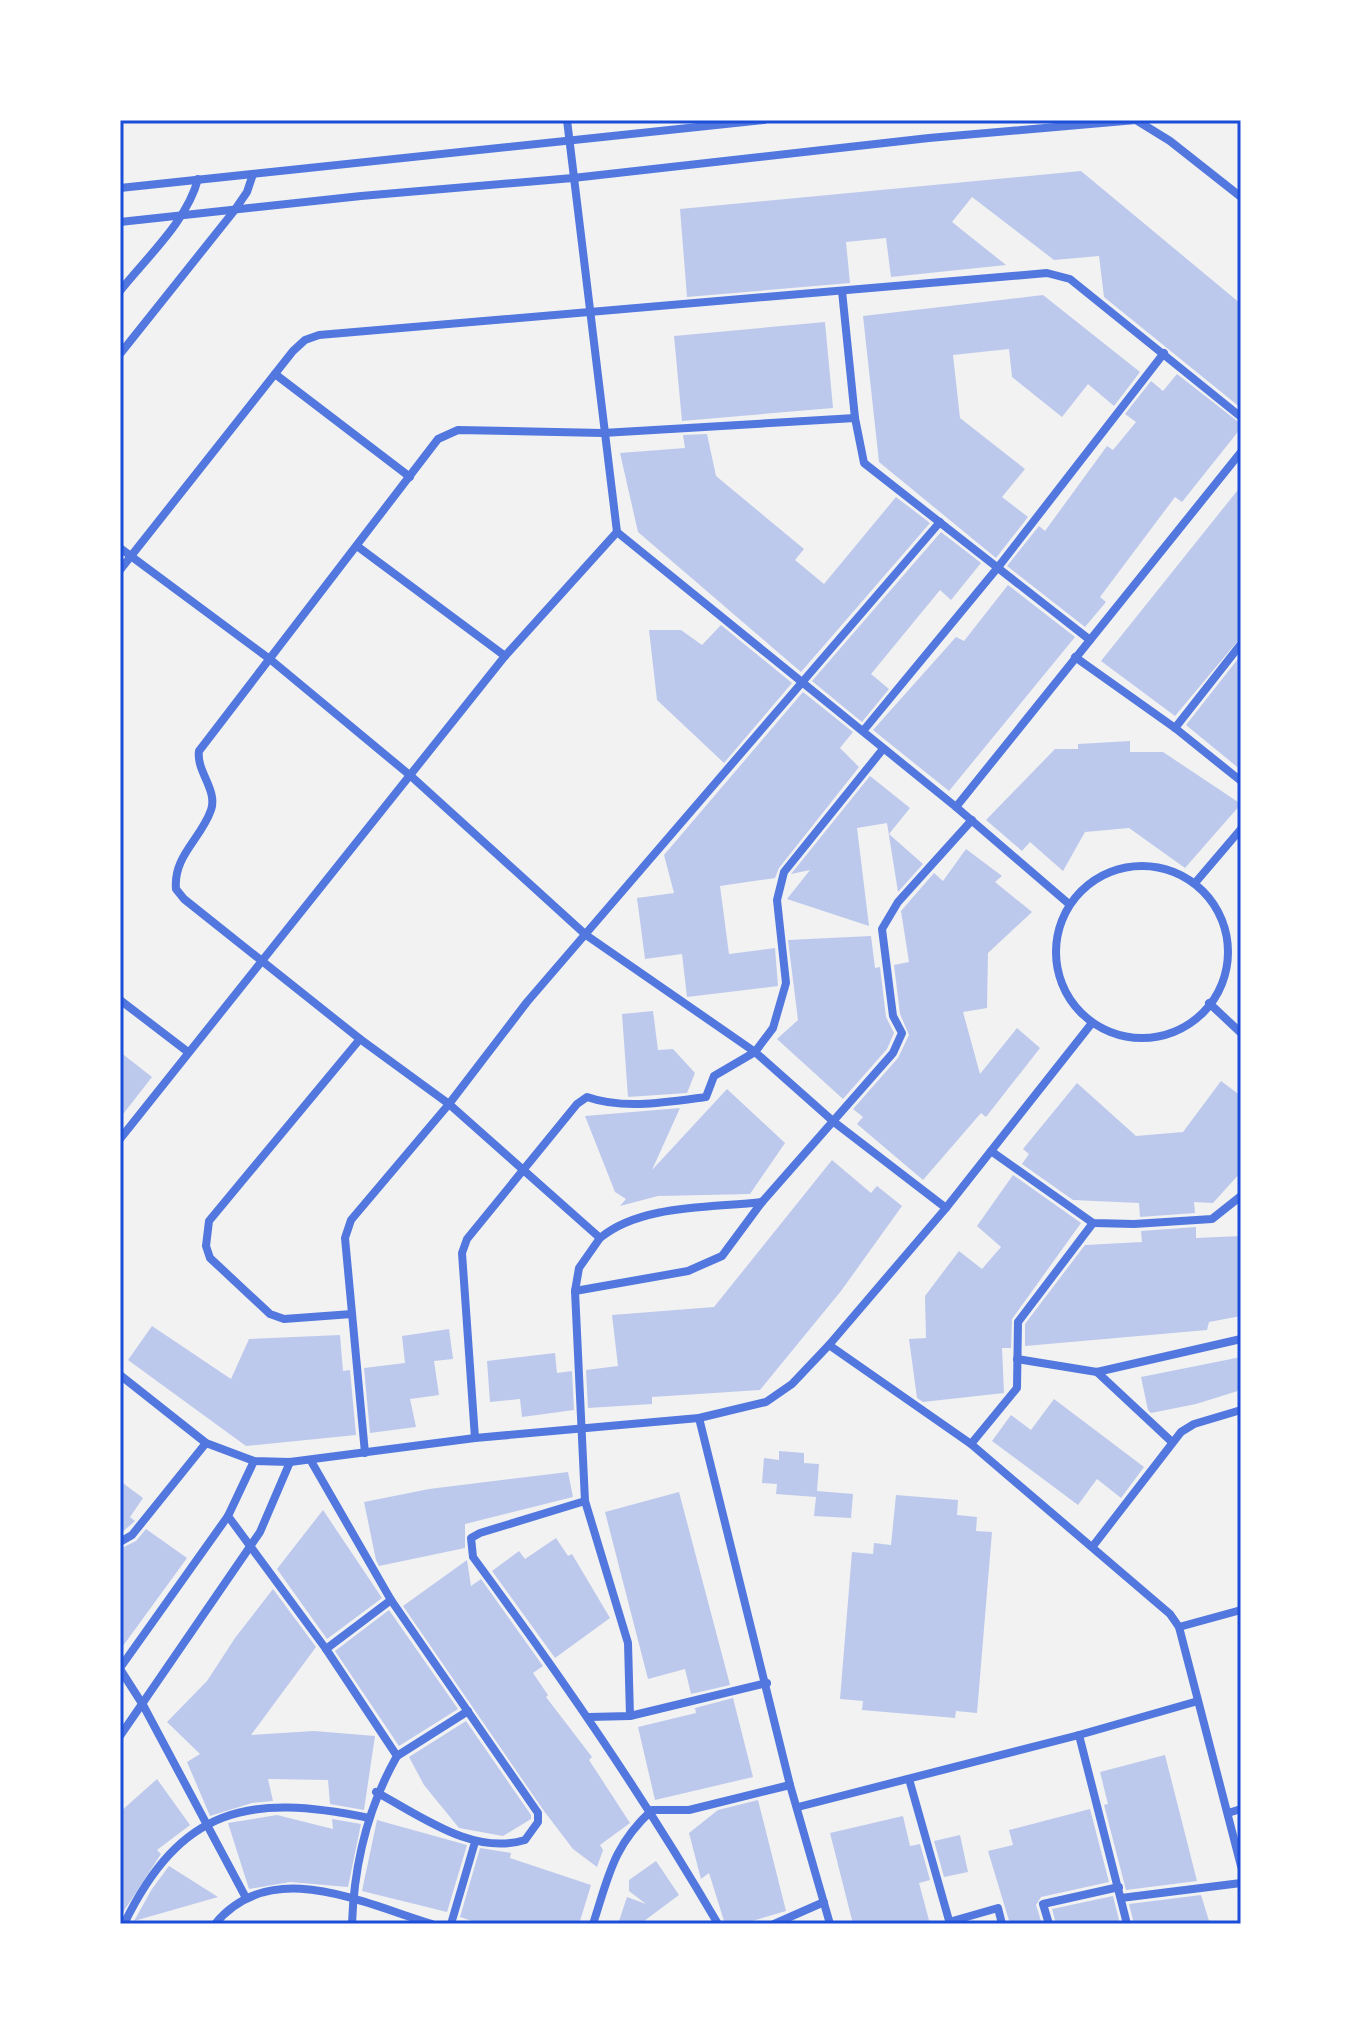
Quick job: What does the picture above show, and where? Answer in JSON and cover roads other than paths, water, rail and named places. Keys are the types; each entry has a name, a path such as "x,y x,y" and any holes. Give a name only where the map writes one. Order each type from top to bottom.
{"street":[{"path":"567,120 617,532 972,820 1069,904"},
{"path":"120,188 764,120"},
{"path":"120,222 361,196 573,178 929,138 1136,120 1170,141 1241,197"},
{"path":"120,354 234,211 247,192 253,174"},
{"path":"120,291 179,217 194,195 198,179"},
{"path":"120,570 293,351 305,340 319,335 1047,273 1070,279 1241,417"},
{"path":"842,291 855,418 864,463 1090,640"},
{"path":"863,731 999,566 1164,353"},
{"path":"275,374 410,477"},
{"path":"600,1238 525,1168 449,1104 360,1039 184,899 176,889 175,877 180,861 212,809 211,794 198,760 199,751 438,439 458,430 603,433 855,418"},
{"path":"956,807 1241,452"},
{"path":"365,1453 346,1230 351,1220 449,1104 527,1002 940,522"},
{"path":"120,1139 412,777 505,656 617,532"},
{"path":"357,546 505,656"},
{"path":"120,548 271,660 412,777 586,935 755,1052 834,1122 946,1208"},
{"path":"1175,728 1241,644"},
{"path":"1075,657 1175,728 1241,781"},
{"path":"475,1438 462,1253 467,1239 587,1097 600,1101 657,1103 706,1097 714,1076 755,1052 773,1028 786,983 777,900 784,872 883,749"},
{"path":"575,1291 688,1271 722,1256 762,1202 893,1053 902,1033 893,1016 882,929 898,902 972,820"},
{"path":"1195,883 1241,829"},
{"path":"1146,865 1173,871 1195,883 1215,904 1226,928 1230,954 1225,980 1209,1003 1194,1023 1170,1036 1143,1040 1116,1036 1092,1023 1072,1003 1060,979 1056,952 1060,924 1069,904 1093,881 1118,869 1146,865"},
{"path":"120,1000 188,1052"},
{"path":"1209,1003 1241,1033"},
{"path":"120,1375 206,1443 254,1461 311,1461 475,1438 699,1418 766,1402 792,1384 829,1345 946,1208 1092,1023"},
{"path":"352,1314 302,1319 270,1314 210,1258 206,1234 209,1221 360,1039"},
{"path":"991,1151 1093,1223 1212,1219 1241,1196"},
{"path":"630,1716 628,1643 585,1501 575,1291 579,1268 600,1238 618,1223 646,1216 762,1202"},
{"path":"971,1444 1017,1388 1018,1322 1093,1223"},
{"path":"1017,1359 1097,1372 1241,1339"},
{"path":"829,1345 971,1444 1150,1595 1179,1627 1241,1866"},
{"path":"1097,1372 1172,1442"},
{"path":"1093,1546 1172,1442 1194,1424 1241,1410"},
{"path":"699,1418 790,1785 830,1924"},
{"path":"120,1542 132,1535 206,1443"},
{"path":"245,1896 143,1705 120,1669 228,1516 254,1461"},
{"path":"311,1461 391,1600 538,1813 538,1822 525,1840 498,1845 475,1842 376,1792"},
{"path":"120,1736 251,1545 290,1462"},
{"path":"585,1501 480,1533 471,1538 473,1557 652,1810 718,1924"},
{"path":"228,1516 326,1649 397,1756"},
{"path":"326,1649 391,1600"},
{"path":"1179,1627 1241,1610"},
{"path":"589,1717 630,1716 767,1683"},
{"path":"798,1807 1198,1701"},
{"path":"352,1924 352,1900 376,1792 397,1756 468,1711"},
{"path":"1079,1735 1127,1924"},
{"path":"909,1779 949,1923 998,1908 1002,1924"},
{"path":"593,1924 617,1849 632,1828 652,1810 689,1810 790,1785"},
{"path":"124,1924 159,1864 185,1837 205,1824 253,1810 290,1805 369,1818"},
{"path":"1228,1813 1241,1809"},
{"path":"451,1924 475,1842"},
{"path":"1121,1898 1241,1883"},
{"path":"215,1924 245,1896 281,1886 352,1900 432,1924"},
{"path":"1049,1924 1043,1904 1119,1887"},
{"path":"774,1924 824,1902"}]}
